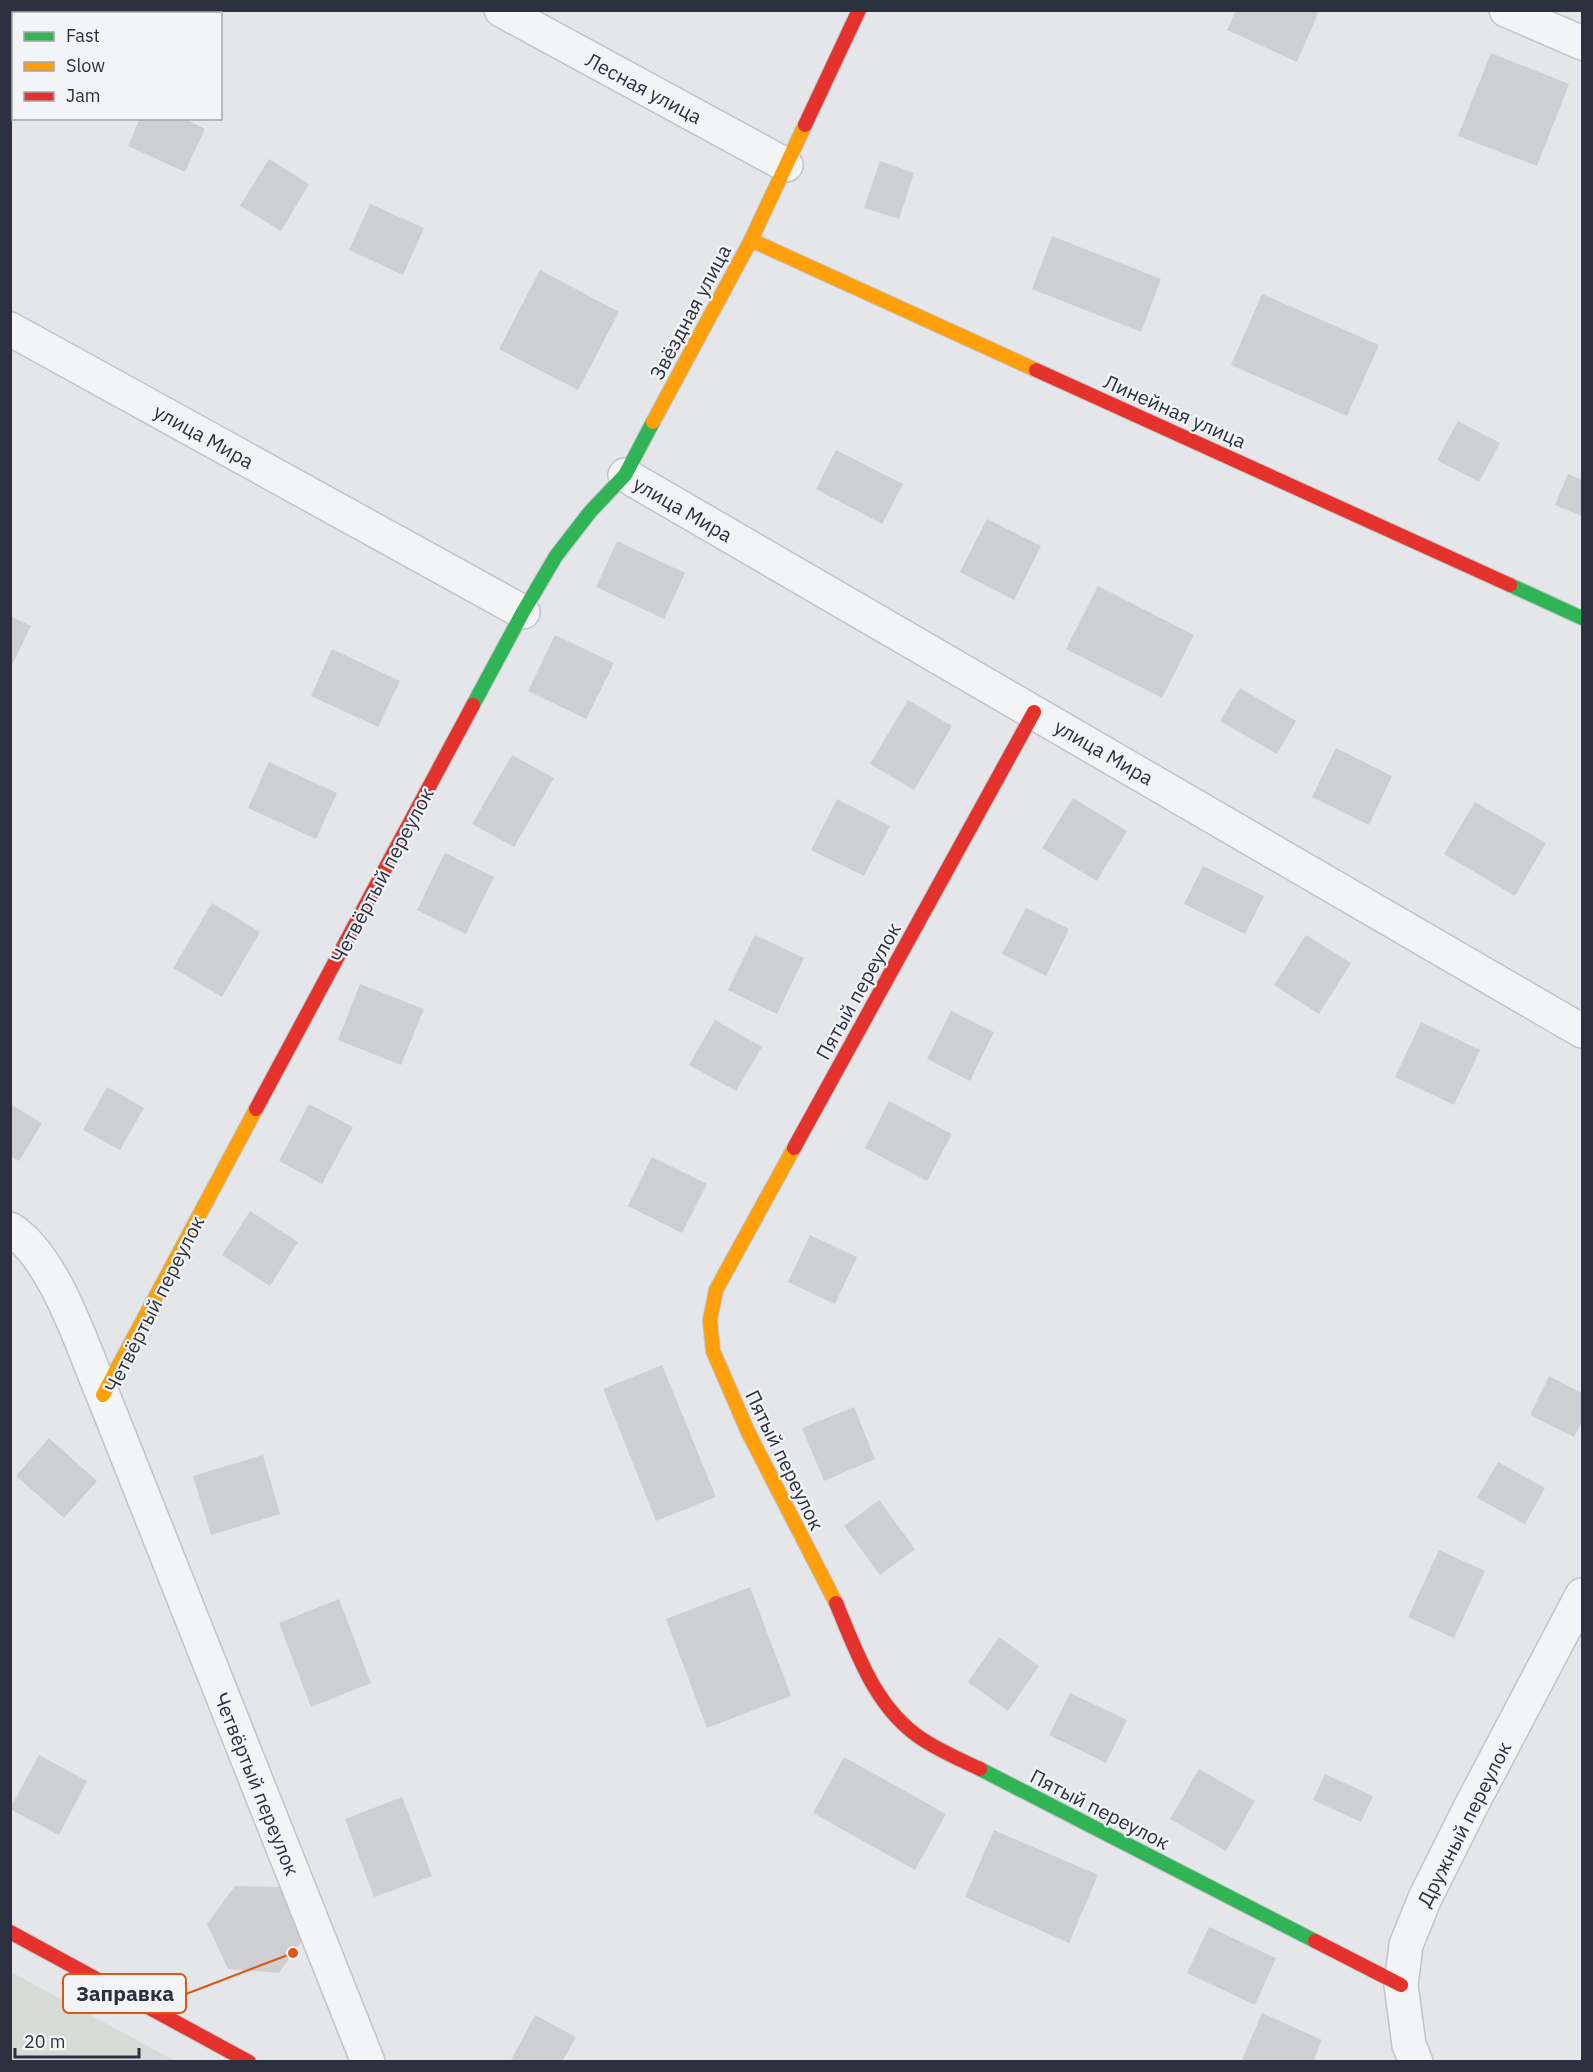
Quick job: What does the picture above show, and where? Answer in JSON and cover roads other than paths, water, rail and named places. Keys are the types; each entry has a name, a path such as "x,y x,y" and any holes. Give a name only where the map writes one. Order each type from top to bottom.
{"street":[{"name":"Лесная улица","path":"501,10 786,165"},
{"name":"Звёздная улица","path":"523,612 556,556 590,512 625,475 751,240 859,10"},
{"path":"1506,10 1582,43"},
{"name":"Линейная улица","path":"751,240 1582,618"},
{"name":"улица Мира","path":"10,329 523,612"},
{"name":"улица Мира","path":"625,475 1582,1031"},
{"name":"Четвёртый переулок","path":"368,2061 103,1395 523,612"},
{"name":"Пятый переулок","path":"1034,712 716,1290 710,1320 713,1351 748,1432 833,1597 860,1661 876,1691 897,1718 922,1738 954,1756 1401,1985"},
{"path":"10,1229 35,1249 50,1273 103,1395"},
{"name":"Дружный переулок","path":"1416,2061 1409,2045 1401,1985 1406,1945 1425,1898 1582,1599"},
{"path":"10,1932 249,2061"}],"place":[{"name":"Заправка","path":"293,1953"}]}
